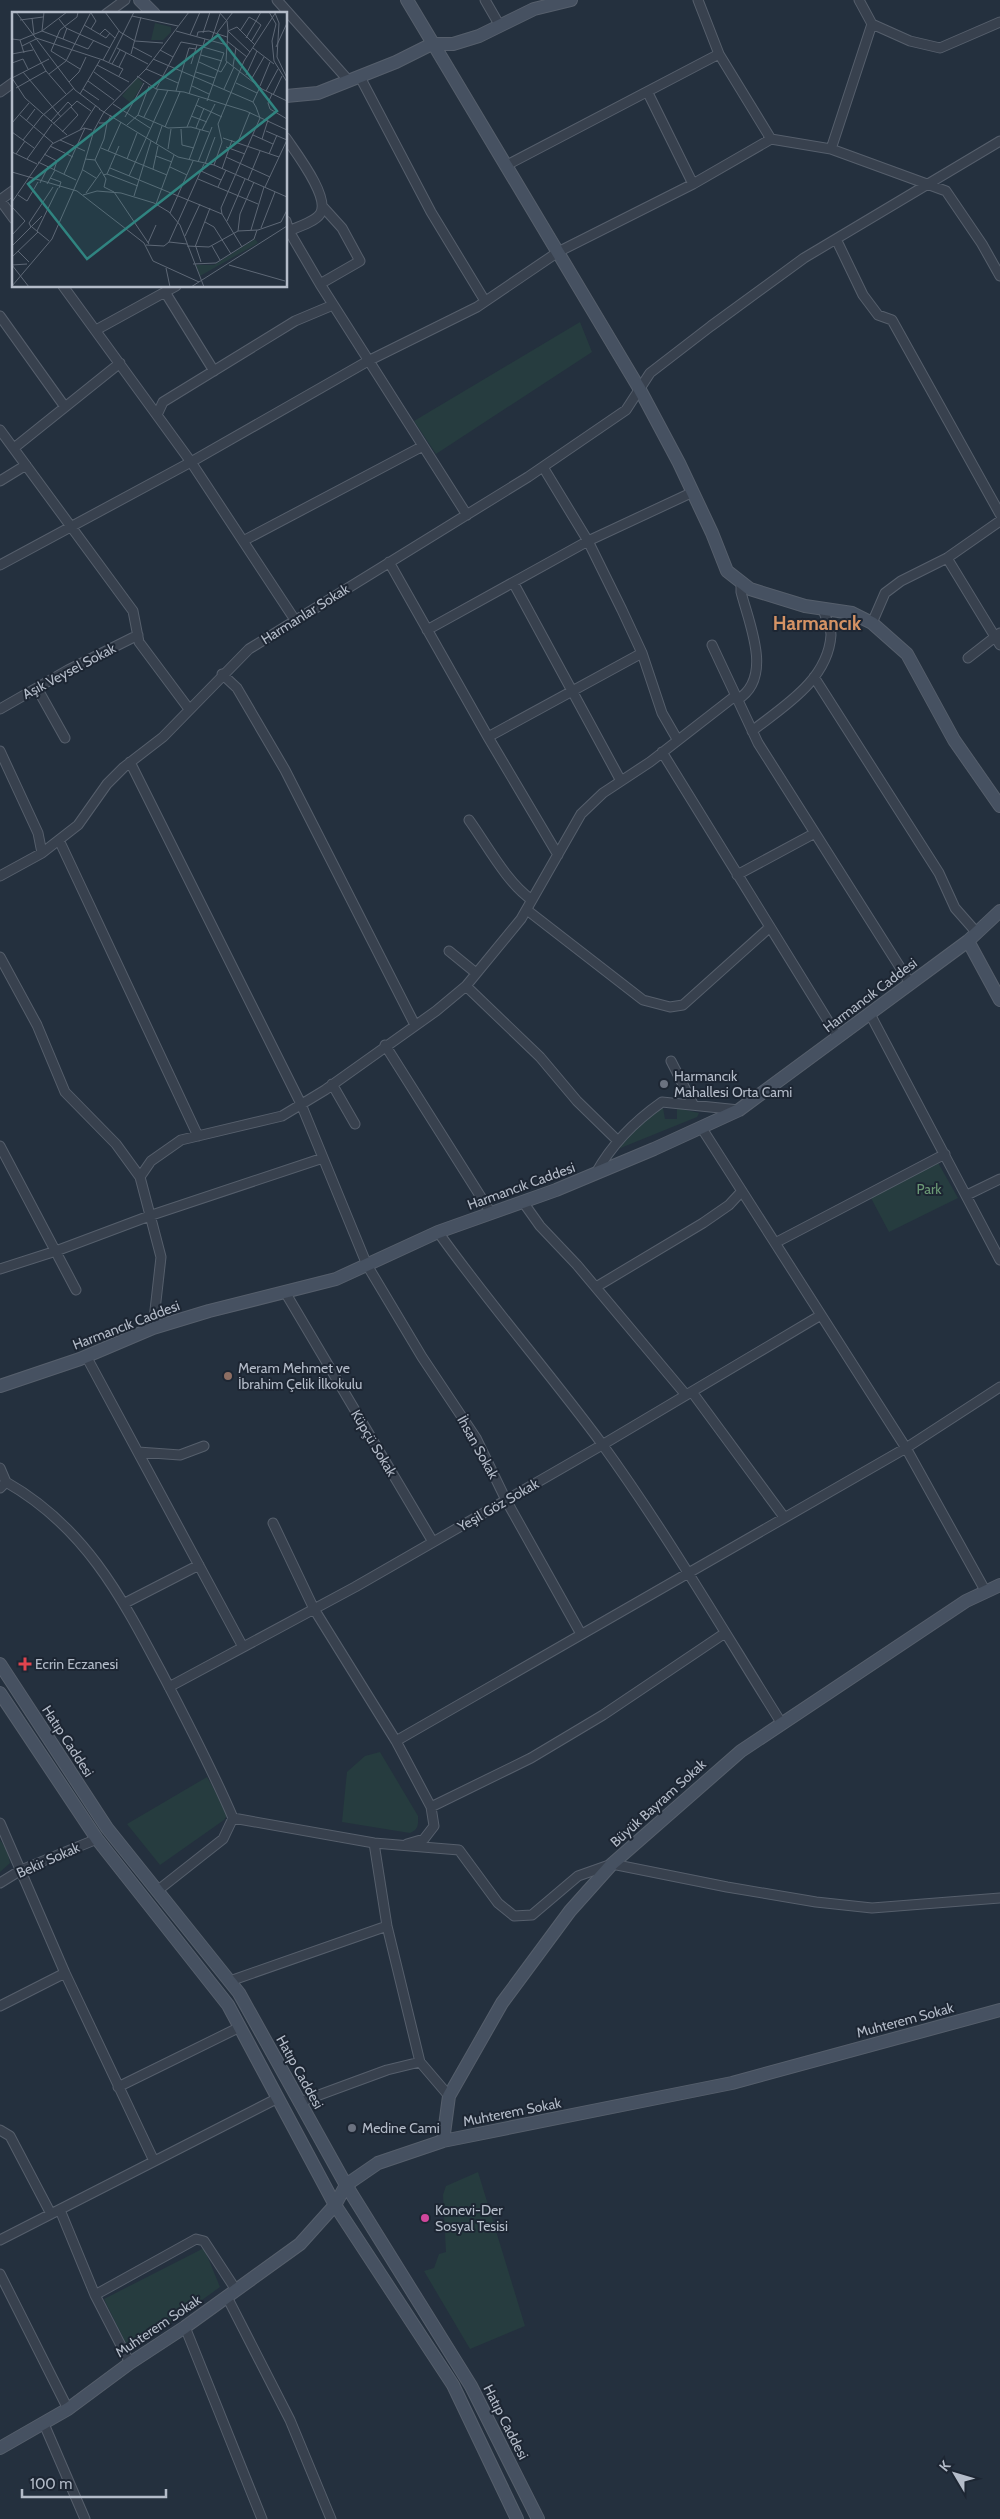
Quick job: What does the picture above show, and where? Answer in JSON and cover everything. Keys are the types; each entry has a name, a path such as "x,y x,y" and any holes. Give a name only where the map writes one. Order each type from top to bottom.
{"street":[{"path":"109,12 125,0"},
{"path":"140,0 152,12"},
{"path":"277,0 354,79 485,301"},
{"path":"407,0 639,388 693,492 727,571 750,589 805,606 852,613 872,623 907,654 954,740 1000,806"},
{"path":"485,0 500,26"},
{"path":"288,96 318,94 432,44 453,44 479,36 534,9 571,0"},
{"path":"698,0 719,54 771,139"},
{"path":"859,0 872,24 910,41 940,48 1000,22"},
{"path":"831,149 872,24"},
{"path":"507,165 648,93 719,54"},
{"path":"0,92 12,83"},
{"path":"648,93 693,184"},
{"path":"0,565 191,462 368,361 485,301 558,252 693,184 771,139 831,149 946,190 982,244 1000,276"},
{"path":"288,141 321,194 323,206 320,215 288,232 467,515"},
{"name":"Harmanlar Sokak","path":"0,876 42,853 78,825 107,784 130,762 163,737 188,708 248,649 467,515 626,410 650,374 711,326 804,258 1000,141"},
{"path":"12,191 0,200 12,216"},
{"path":"320,284 360,260 342,228 323,206"},
{"path":"836,239 864,295 878,315 892,320 1000,514"},
{"path":"64,288 191,462 295,620"},
{"path":"96,330 172,288"},
{"path":"165,292 214,370"},
{"path":"158,415 163,402 295,321 333,305"},
{"path":"0,316 66,407"},
{"path":"14,448 120,363"},
{"path":"0,430 133,610 139,642 188,708"},
{"path":"243,541 423,446"},
{"path":"0,481 26,465"},
{"path":"543,466 588,541 642,653 662,713 677,740"},
{"path":"427,630 514,584 588,541 693,492"},
{"path":"872,623 885,593 901,581 947,558 1000,521"},
{"path":"947,558 997,635 1000,645"},
{"path":"389,562 488,737 558,855"},
{"path":"140,1177 151,1161 181,1140 282,1116 332,1084 466,986 526,910 581,814 603,793 621,782 736,698 746,694 753,683 758,660 741,592 741,582"},
{"path":"514,584 621,782"},
{"path":"752,731 806,689 823,662 831,634 823,609"},
{"name":"Aşık Veysel Sokak","path":"0,709 138,634"},
{"path":"968,658 997,635"},
{"path":"712,645 752,731 910,983"},
{"path":"488,737 572,693 642,653"},
{"path":"222,674 236,688 285,770 415,1025"},
{"path":"814,677 939,873 955,908 972,937 1000,1000"},
{"path":"37,688 65,738"},
{"path":"0,751 38,833 42,853"},
{"path":"662,752 838,1037"},
{"name":"İhsan Sokak","path":"130,762 301,1104 367,1265 422,1357 476,1438 506,1500 581,1634"},
{"path":"469,820 523,894 532,900"},
{"path":"737,875 815,833"},
{"path":"59,840 198,1136"},
{"path":"526,910 643,1000 670,1006 683,1005 770,928"},
{"name":"Harmancık Caddesi","path":"0,1386 86,1356 152,1328 336,1279 438,1232 523,1202 596,1173 739,1110 972,937 1000,911"},
{"path":"449,951 476,973"},
{"path":"0,957 37,1025 65,1092 116,1144 140,1177 152,1214 161,1257 152,1328"},
{"path":"466,986 540,1057 577,1101 618,1141"},
{"path":"870,1014 1000,1260"},
{"path":"385,1045 491,1213"},
{"path":"671,1061 693,1104"},
{"path":"332,1084 356,1124"},
{"path":"596,1173 607,1154 618,1141 640,1118 662,1102 739,1110"},
{"path":"702,1127 906,1448 986,1592"},
{"path":"0,1146 2,1158 56,1251 76,1290"},
{"path":"776,1243 945,1154"},
{"path":"0,1269 56,1251 152,1214 323,1158"},
{"path":"967,1195 1000,1179"},
{"path":"596,1287 703,1223 729,1205 742,1191"},
{"path":"523,1202 540,1226 689,1394 784,1517"},
{"path":"438,1232 473,1281 602,1445 687,1572 782,1724"},
{"name":"Küpçü Sokak","path":"285,1292 433,1542"},
{"name":"Yeşil Göz Sokak","path":"169,1687 433,1542 822,1315"},
{"path":"86,1356 243,1648"},
{"path":"396,1741 687,1572 906,1448 1000,1387"},
{"path":"138,1452 180,1455 204,1446"},
{"path":"0,1468 3,1485 21,1490 46,1510 90,1552 125,1603 214,1775 233,1818 223,1839 157,1891"},
{"path":"273,1523 314,1609 396,1741 431,1807 434,1826 424,1839 402,1845"},
{"path":"125,1603 199,1565"},
{"name":"Büyük Bayram Sokak","path":"443,2142 449,2096 502,2003 570,1911 612,1864 741,1751 966,1601 1000,1585"},
{"path":"431,1807 531,1758 595,1720 725,1633"},
{"name":"Hatıp Caddesi","path":"0,1664 107,1828 239,1993 346,2186 471,2386 538,2519"},
{"path":"0,1693 97,1839 228,2005 335,2205 453,2385 517,2519"},
{"path":"233,1818 374,1843 459,1850 498,1903 514,1916 532,1915 578,1876 612,1864 727,1887 816,1902 872,1908 1000,1898"},
{"path":"0,1823 65,1973 154,2161"},
{"name":"Bekir Sokak","path":"0,1882 21,1870 97,1839"},
{"path":"374,1843 387,1926 420,2062 449,2096"},
{"path":"230,1981 387,1926"},
{"path":"0,2006 65,1973"},
{"name":"Muhterem Sokak","path":"0,2448 68,2409 130,2363 185,2327 300,2244 335,2205 346,2186 378,2163 443,2142 732,2083 1000,2010"},
{"path":"118,2087 240,2028"},
{"path":"300,2102 386,2070 420,2062"},
{"path":"0,2240 278,2098"},
{"path":"0,2130 10,2136 55,2212 130,2363"},
{"path":"95,2295 196,2239 204,2241 290,2420 331,2519"},
{"path":"0,2274 68,2409"},
{"path":"185,2327 262,2519"},
{"path":"44,2424 85,2519"}],"green space":[{"path":"580,322 592,352 436,454 414,421"},
{"path":"663,1108 665,1119 677,1119 677,1108 699,1113 697,1117 618,1149 651,1114"},
{"name":"Park","path":"937,1161 958,1198 889,1232 871,1198"},
{"path":"380,1752 418,1816 417,1826 410,1833 342,1822 347,1772 365,1756"},
{"path":"207,1777 228,1814 224,1820 160,1865 127,1824"},
{"path":"0,1840 7,1850 10,1863 0,1872"},
{"path":"478,2172 525,2326 470,2349 424,2271 434,2268 439,2254 446,2252 443,2195 446,2186"},
{"path":"204,2248 220,2287 130,2352 104,2299"}],"place":[{"name":"Harmancık Mahallesi Orta Cami","path":"664,1084"},
{"name":"Meram Mehmet ve İbrahim Çelik İlkokulu","path":"228,1376"},
{"name":"Ecrin Eczanesi","path":"25,1664"},
{"name":"Medine Cami","path":"352,2128"},
{"name":"Konevi-Der Sosyal Tesisi","path":"425,2218"}],"district":[{"name":"Harmancık","path":"817,623"}]}
